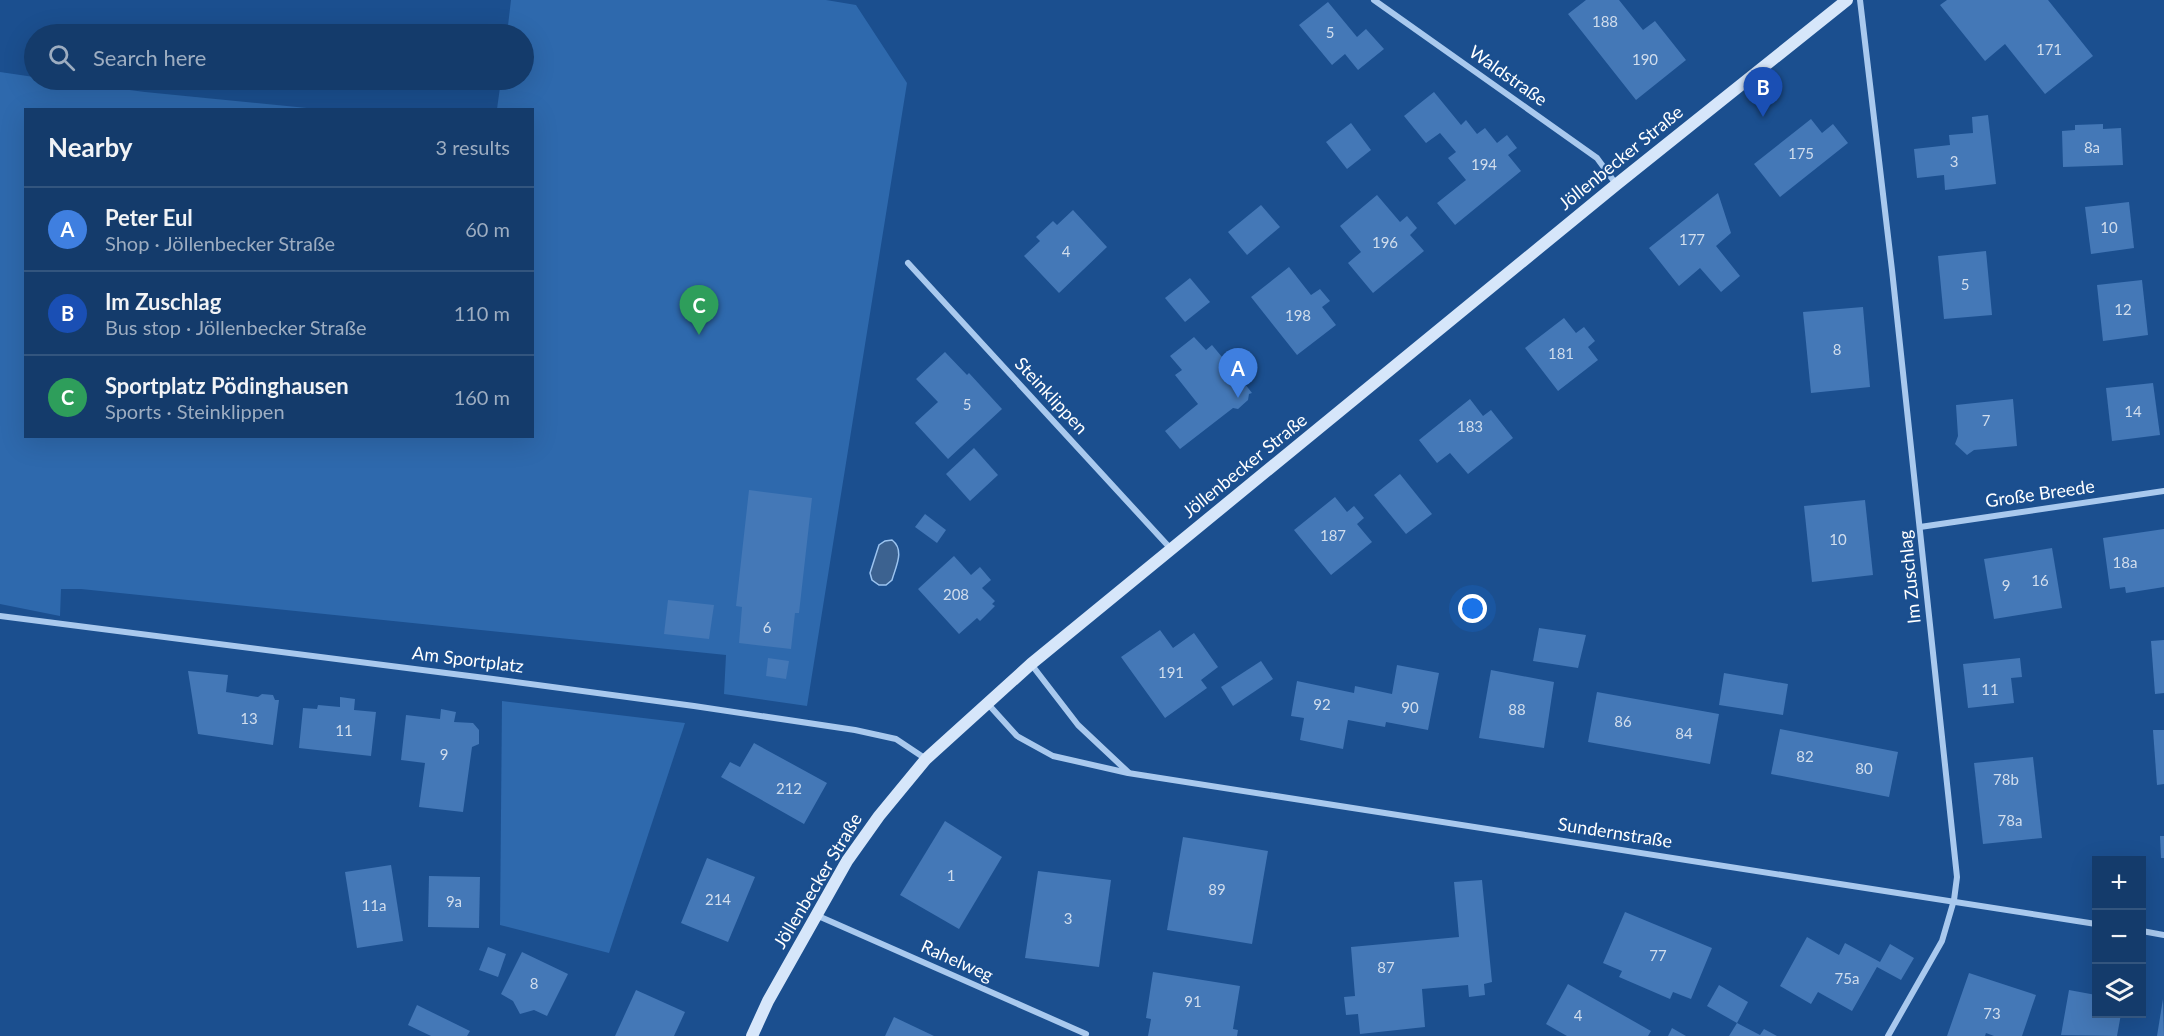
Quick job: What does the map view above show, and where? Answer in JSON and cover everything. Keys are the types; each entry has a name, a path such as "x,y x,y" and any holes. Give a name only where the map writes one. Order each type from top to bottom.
{"main road":[{"name":"Jöllenbecker Straße","path":"752,1036 768,1001 847,861 872,825 926,759 1031,664 1617,184 1847,0"}],"street":[{"name":"Waldstraße","path":"1374,0 1597,158 1617,184"},
{"name":"Im Zuschlag","path":"1860,0 1958,877 1942,941 1888,1036"},
{"name":"Steinklippen","path":"908,263 1171,549"},
{"name":"Große Breede","path":"1920,527 2164,491"},
{"name":"Am Sportplatz","path":"0,616 505,680 809,723 896,739 926,759"},
{"path":"1031,664 1078,725 1128,772"},
{"name":"Sundernstraße","path":"987,703 1017,736 1053,756 1128,772 2092,923"},
{"name":"Rahelweg","path":"816,915 1086,1034"},
{"path":"2146,932 2164,935"}],"shaded area":[{"path":"511,0 826,0 856,5 907,83 807,706 724,694 726,655 81,589 61,589 60,616 0,604 0,72 24,76 24,90 130,90 307,108 24,108 24,438 534,438 534,108 497,108 500,90 534,90 534,24 508,24"},
{"path":"892,540 898,548 897,564 892,580 886,585 879,585 872,580 870,573 879,545"},
{"path":"502,701 685,723 609,953 500,925"}],"building":[{"path":"1586,0 1619,0 1643,30 1655,21 1686,60 1636,100 1568,14"},
{"path":"1947,0 2048,0 2093,56 2045,94 2005,44 1985,61 1940,5"},
{"path":"1328,2 1357,37 1366,29 1384,49 1358,70 1345,54 1332,65 1299,25"},
{"path":"1434,92 1461,125 1466,120 1477,134 1485,128 1497,143 1507,135 1517,148 1508,155 1521,171 1455,225 1437,203 1466,180 1448,158 1456,152 1440,133 1426,143 1404,116"},
{"path":"1988,115 1996,184 1945,190 1944,175 1917,178 1914,149 1950,145 1949,135 1973,133 1972,117"},
{"path":"1811,119 1822,133 1833,124 1848,143 1780,197 1754,164"},
{"path":"1351,123 1371,150 1347,169 1326,142"},
{"path":"2103,124 2103,129 2121,128 2123,165 2063,167 2062,131 2075,130 2075,125"},
{"path":"1718,193 1731,233 1716,246 1740,276 1721,292 1700,268 1679,286 1649,248"},
{"path":"1377,195 1400,222 1407,216 1417,228 1410,235 1424,251 1373,293 1348,263 1361,252 1340,226"},
{"path":"2129,202 2134,248 2091,254 2085,207"},
{"path":"1261,205 1280,227 1247,255 1228,232"},
{"path":"1073,210 1107,247 1059,293 1024,256 1040,241 1036,237 1053,221 1057,225"},
{"path":"1986,251 1992,315 1944,319 1938,256"},
{"path":"1289,267 1311,295 1320,289 1330,301 1322,307 1336,325 1297,355 1251,297"},
{"path":"1190,278 1210,302 1185,322 1165,298"},
{"path":"2142,280 2148,335 2103,341 2097,285"},
{"path":"1863,307 1870,387 1811,393 1803,312"},
{"path":"1564,318 1576,333 1584,327 1595,341 1588,347 1598,360 1558,391 1525,348"},
{"path":"1194,337 1206,350 1212,345 1227,363 1236,356 1246,369 1238,375 1252,393 1238,409 1233,408 1180,449 1165,431 1198,404 1175,375 1182,370 1170,356"},
{"path":"945,352 967,375 969,373 1002,409 948,459 915,423 938,402 916,379"},
{"path":"2153,383 2160,435 2112,441 2106,388"},
{"path":"1470,399 1483,416 1491,410 1513,438 1468,474 1450,453 1437,463 1419,440"},
{"path":"2013,399 2017,446 1974,450 1967,455 1955,444 1958,436 1956,405"},
{"path":"974,448 998,475 970,501 946,474"},
{"path":"1400,474 1432,514 1406,534 1374,495"},
{"path":"749,490 812,498 799,613 795,613 791,649 739,643 742,607 736,606"},
{"path":"1335,497 1347,512 1354,506 1364,518 1357,524 1372,542 1331,575 1294,530"},
{"path":"1865,500 1873,575 1812,582 1804,506"},
{"path":"925,514 946,530 937,543 915,527"},
{"path":"2164,529 2164,587 2126,593 2125,587 2110,589 2103,538"},
{"path":"2052,548 2062,608 1994,619 1984,559"},
{"path":"954,556 971,575 980,567 991,580 982,588 995,601 992,604 995,606 980,621 977,618 959,634 918,589"},
{"path":"668,600 714,605 709,639 664,634"},
{"path":"1539,628 1586,635 1578,668 1533,661"},
{"path":"1160,630 1173,648 1194,633 1218,667 1201,680 1207,688 1165,718 1121,657"},
{"path":"2164,640 2164,693 2155,694 2151,641"},
{"path":"768,658 789,661 786,679 766,676"},
{"path":"2020,658 2022,677 2011,678 2014,703 1968,708 1963,664"},
{"path":"1261,661 1273,679 1233,706 1221,687"},
{"path":"1397,665 1439,673 1428,730 1386,722 1385,727 1348,720 1343,749 1300,740 1304,718 1291,716 1297,681 1354,693 1355,686 1392,694"},
{"path":"1491,670 1554,682 1544,748 1479,738"},
{"path":"188,671 228,675 226,692 258,697 262,694 273,695 275,700 279,700 273,745 198,734"},
{"path":"1724,673 1788,684 1783,715 1719,705"},
{"path":"1597,692 1719,714 1710,764 1588,742"},
{"path":"340,697 355,699 354,710 376,712 371,756 299,748 303,708 317,709 318,705 340,707"},
{"path":"441,709 456,712 454,722 473,723 479,730 479,744 472,747 463,812 419,807 425,763 401,760 406,715 440,719"},
{"path":"1780,729 1898,752 1889,797 1771,774"},
{"path":"2153,730 2164,730 2164,784 2157,785"},
{"path":"754,743 827,783 804,824 721,777 730,762 740,767"},
{"path":"2033,757 2042,838 1983,844 1974,763"},
{"path":"945,821 1002,857 959,929 900,895"},
{"path":"2160,836 2164,836 2164,858 2161,858"},
{"path":"1183,837 1268,851 1252,944 1167,930"},
{"path":"707,858 755,877 728,942 681,923"},
{"path":"391,865 403,941 357,948 345,872"},
{"path":"1038,871 1111,880 1099,967 1025,958"},
{"path":"429,876 480,877 479,928 428,927"},
{"path":"1482,880 1492,982 1484,984 1485,995 1469,997 1468,985 1422,989 1425,1027 1360,1034 1358,1014 1346,1015 1344,997 1355,996 1351,947 1459,937 1454,882"},
{"path":"1625,912 1712,948 1691,999 1673,992 1670,999 1619,977 1622,971 1603,963"},
{"path":"1807,937 1839,955 1845,943 1880,962 1890,944 1914,958 1901,980 1877,967 1852,1011 1818,992 1811,1004 1780,986"},
{"path":"488,947 506,954 498,977 479,970"},
{"path":"522,952 568,974 547,1016 534,1010 520,1014 513,1001 501,994"},
{"path":"1153,972 1240,986 1233,1029 1238,1030 1237,1036 1148,1036 1151,1019 1146,1018"},
{"path":"1969,973 2036,995 2022,1036 1994,1036 1986,1033 1985,1036 1947,1036"},
{"path":"1568,984 1651,1031 1648,1036 1567,1036 1546,1024"},
{"path":"1719,985 1748,1002 1737,1023 1707,1006"},
{"path":"636,990 685,1012 674,1036 615,1036"},
{"path":"2069,990 2092,994 2092,1018 2120,1018 2117,1036 2061,1035"},
{"path":"2163,999 2164,1036 2157,1036"},
{"path":"417,1005 470,1031 467,1036 431,1036 408,1025"},
{"path":"894,1017 934,1036 885,1036"},
{"path":"1737,1023 1760,1035 1764,1029 1777,1036 1729,1036"},
{"path":"1672,1028 1686,1036 1668,1036"}],"place":[{"name":"Im Zuschlag","path":"1763,117"},
{"name":"Sportplatz Pödinghausen","path":"699,335"},
{"name":"Peter Eul","path":"1238,398"}]}
